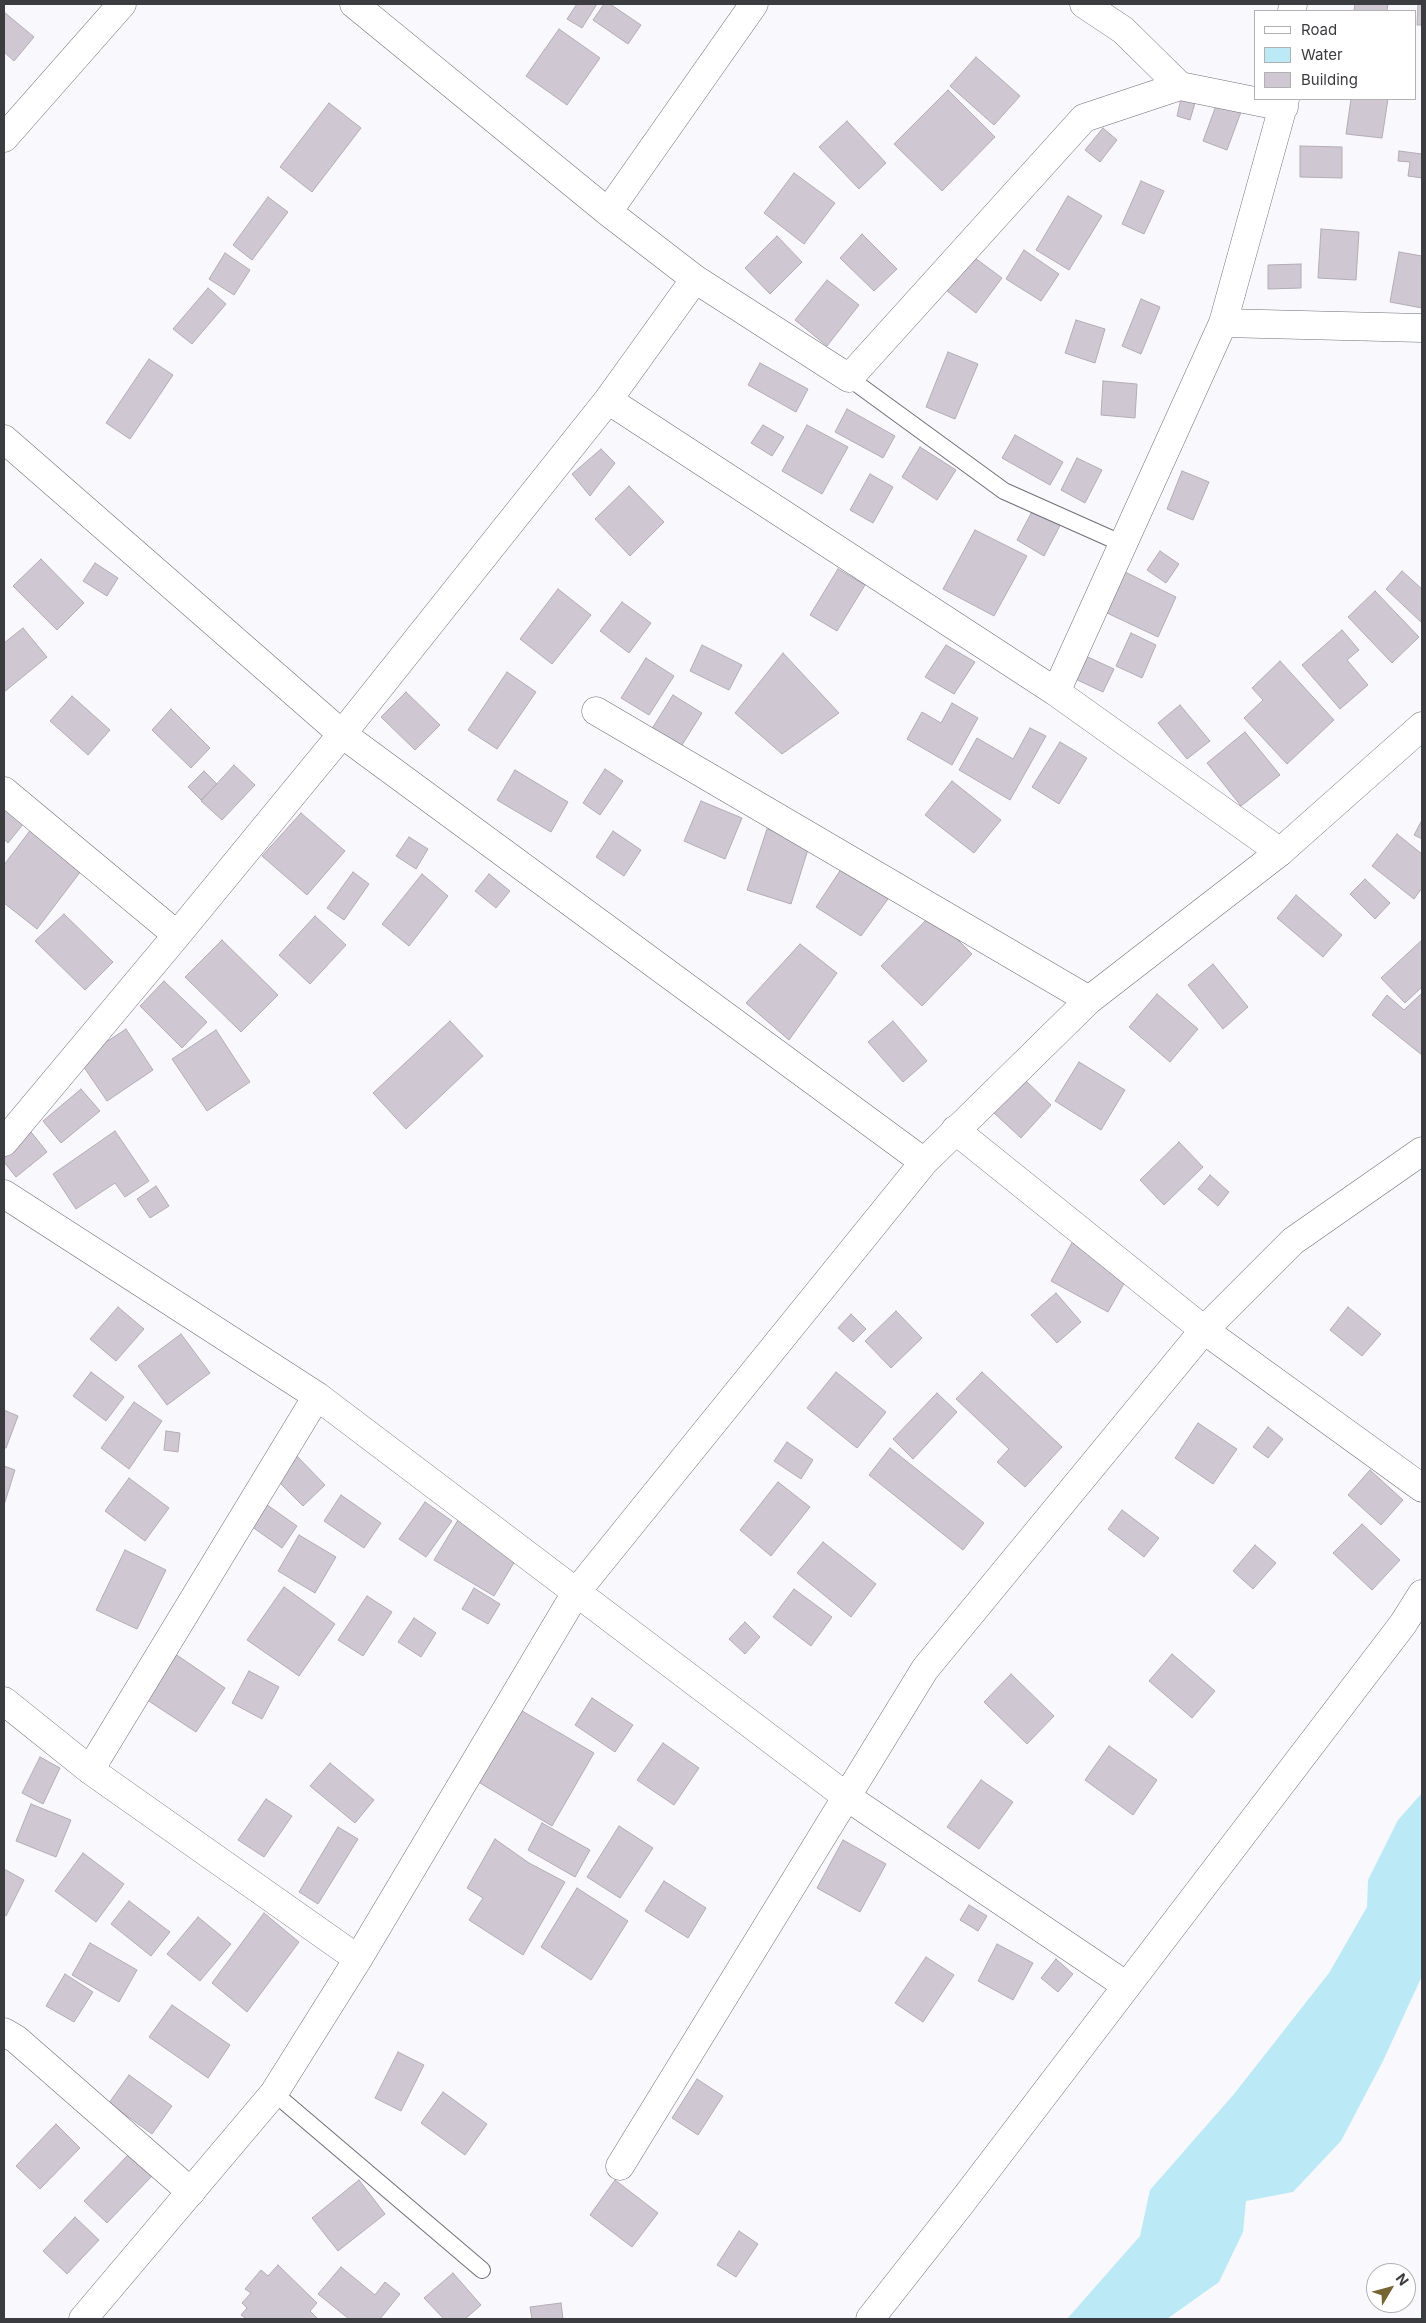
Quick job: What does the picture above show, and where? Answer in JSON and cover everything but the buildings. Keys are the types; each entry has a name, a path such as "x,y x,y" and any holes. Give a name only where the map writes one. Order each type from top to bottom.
{"street":[{"path":"4,138 122,4"},
{"path":"608,212 754,4"},
{"path":"1084,4 1123,30 1180,86"},
{"path":"360,6 608,212 695,279 848,378 1084,118 1180,86 1254,98"},
{"path":"1056,692 1222,323 1285,103 1266,100"},
{"path":"4,1142 178,935 342,734 608,400 695,279"},
{"path":"1222,323 1422,328"},
{"path":"608,400 1056,692 1280,852"},
{"path":"4,439 342,734 924,1162"},
{"path":"596,711 1089,1000"},
{"path":"83,2319 274,2093 358,1959 577,1591 924,1162 1089,1000 1280,852 1422,726"},
{"path":"4,791 178,935"},
{"path":"955,1130 1204,1330 1422,1488"},
{"path":"620,2166 925,1669 1204,1330 1293,1241 1422,1151"},
{"path":"4,1194 317,1396 847,1796 1127,1986"},
{"path":"90,1770 317,1396"},
{"path":"870,2319 1403,1624 1422,1594"},
{"path":"4,1701 90,1770 358,1959"},
{"path":"4,2032 16,2039 191,2192"}],"lane":[{"path":"848,378 1004,492 1123,544"},
{"path":"274,2093 482,2270"}],"water":[{"path":"1422,1793 1422,1976 1383,2061 1341,2141 1293,2192 1246,2201 1243,2232 1219,2282 1167,2319 1067,2319 1140,2236 1150,2190 1234,2094 1329,1973 1367,1907 1368,1880 1398,1820"}]}
